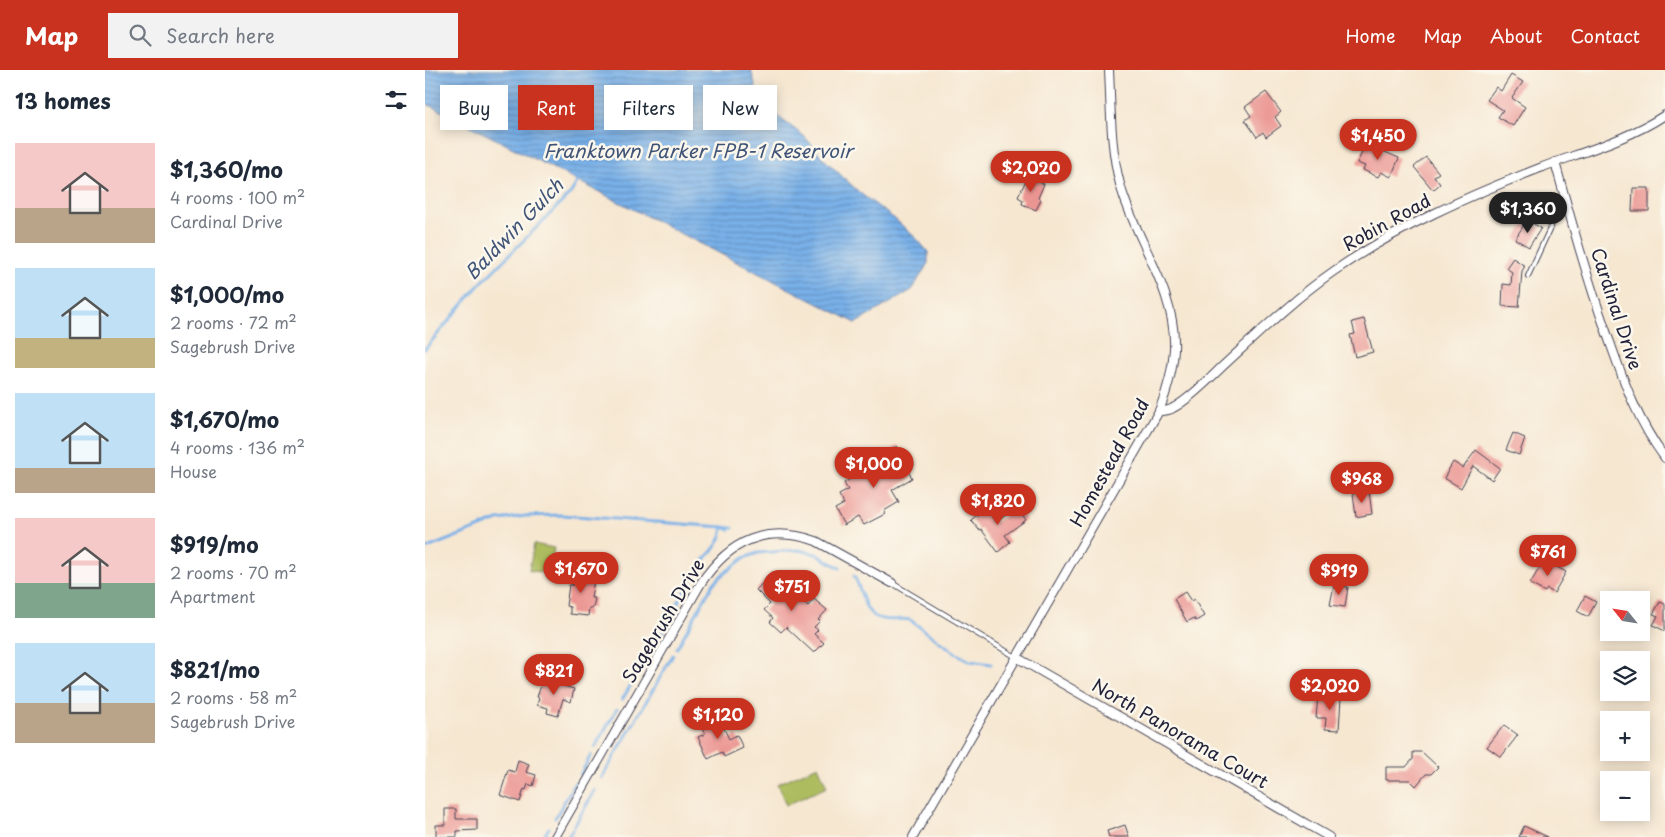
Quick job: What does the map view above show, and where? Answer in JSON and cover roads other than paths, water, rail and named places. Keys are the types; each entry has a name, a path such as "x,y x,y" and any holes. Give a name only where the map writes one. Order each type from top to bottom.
{"street":[{"name":"Homestead Road","path":"913,837 1159,411 1173,367 1175,348 1172,317 1164,292 1130,213 1120,183 1112,141 1109,70"},
{"name":"Robin Road","path":"1159,411 1172,409 1198,389 1294,302 1319,282 1397,232 1500,184 1612,142 1665,115"},
{"name":"Cardinal Drive","path":"1555,162 1591,288 1628,395 1651,439 1665,458"},
{"name":"Sagebrush Drive","path":"555,837 701,583 716,563 728,552 750,540 768,535 805,537 816,541 892,583"},
{"name":"North Panorama Court","path":"1016,657 1329,837"}],"lane":[{"path":"1528,276 1552,224 1567,204"},
{"path":"892,583 1016,657"}],"water":[{"name":"Franktown Parker FPB-1 Reservoir","path":"425,70 751,70 755,85 703,85 703,130 777,130 777,116 805,137 826,161 860,193 896,220 918,240 928,252 928,263 912,290 856,323 478,130 508,130 508,85 440,85 440,111 425,103"}],"waterway":[{"name":"Baldwin Gulch","path":"425,349 478,286 570,194 580,178"},
{"path":"425,549 498,520 525,516 562,515 723,527 730,530"},
{"path":"662,633 695,574 720,539 723,527 733,528"},
{"path":"677,648 713,584 744,558 758,553 799,550 816,554 840,568"},
{"path":"854,576 867,608 875,617 886,620 910,620 957,654 970,661 991,664"},
{"path":"622,700 656,642"},
{"path":"602,778 673,655"},
{"path":"595,747 617,709"},
{"path":"580,775 591,755"},
{"path":"555,818 575,783"},
{"path":"568,837 595,790"},
{"path":"543,837 549,828"}]}
